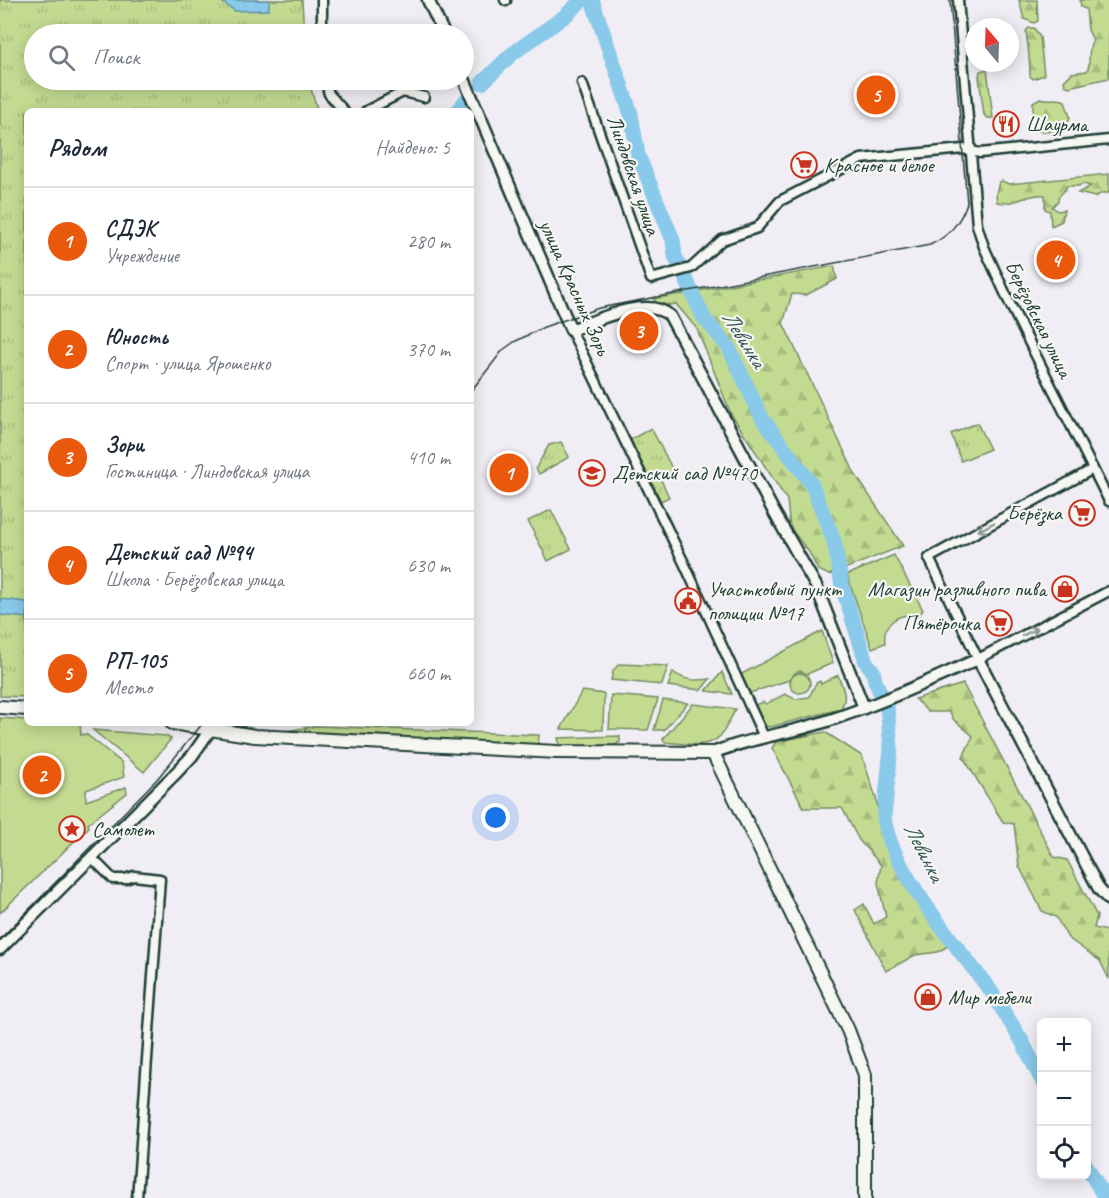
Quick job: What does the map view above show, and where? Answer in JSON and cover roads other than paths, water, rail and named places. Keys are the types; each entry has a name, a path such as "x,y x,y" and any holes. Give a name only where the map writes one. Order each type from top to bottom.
{"main road":[{"path":"0,707 24,709"},
{"path":"188,726 255,736 557,752 713,753 858,1055 865,1081 866,1198"}],"street":[{"path":"322,0 322,24"},
{"path":"428,0 439,24"},
{"name":"Берёзовская улица","path":"958,0 977,225 984,248 1109,501"},
{"name":"Линдовская улица","path":"582,83 651,279 692,268 722,240 757,228 780,201 861,159 963,149 972,151"},
{"path":"328,90 341,108"},
{"name":"улица Красных Зорь","path":"469,90 571,330 684,563 764,737"},
{"path":"372,108 403,92 424,97"},
{"path":"972,151 980,153 1109,140"},
{"path":"571,330 644,307 656,307 668,314 774,514 816,586 864,708"},
{"path":"1093,470 929,558 978,659 1099,889 1109,900"},
{"path":"713,753 738,743 821,723 864,708 978,659 1109,591"},
{"path":"0,949 174,775 192,756 210,730"},
{"path":"92,858 113,879 134,876 160,879 136,1198"}],"water":[{"path":"219,0 269,0 269,10 235,11"},
{"path":"0,599 24,602 24,618 0,615"}],"waterway":[{"path":"482,83 512,54 565,16 582,0"},
{"name":"Левинка","path":"592,0 631,114 638,155 673,240 675,256 704,318 729,348 762,418 812,485 834,541 842,586 866,662 873,671 880,692"},
{"path":"460,108 465,101"},
{"name":"Левинка","path":"887,707 891,748 884,817 889,838 912,885 993,994"},
{"name":"Левинка","path":"999,1004 1038,1072"},
{"name":"Левинка","path":"1091,1174 1105,1198"}],"tram line":[{"path":"474,387 503,350 514,342 544,327 599,308 930,245 948,233 961,217 967,203 950,0"},
{"path":"0,939 157,779 201,726"}],"place":[{"name":"РП-105","path":"876,95"},
{"name":"Шаурма","path":"1006,124"},
{"name":"Красное и белое","path":"804,165"},
{"name":"Детский сад №94","path":"1056,260"},
{"name":"Зори","path":"639,331"},
{"name":"СДЭК","path":"509,473"},
{"name":"Детский сад №470","path":"592,473"},
{"name":"Берёзка","path":"1082,513"},
{"name":"Магазин разливного пива","path":"1065,589"},
{"name":"Участковый пункт полиции №17","path":"688,601"},
{"name":"Пятёрочка","path":"999,623"},
{"name":"Юность","path":"42,775"},
{"name":"Самолет","path":"72,829"},
{"name":"Мир мебели","path":"928,997"}]}
